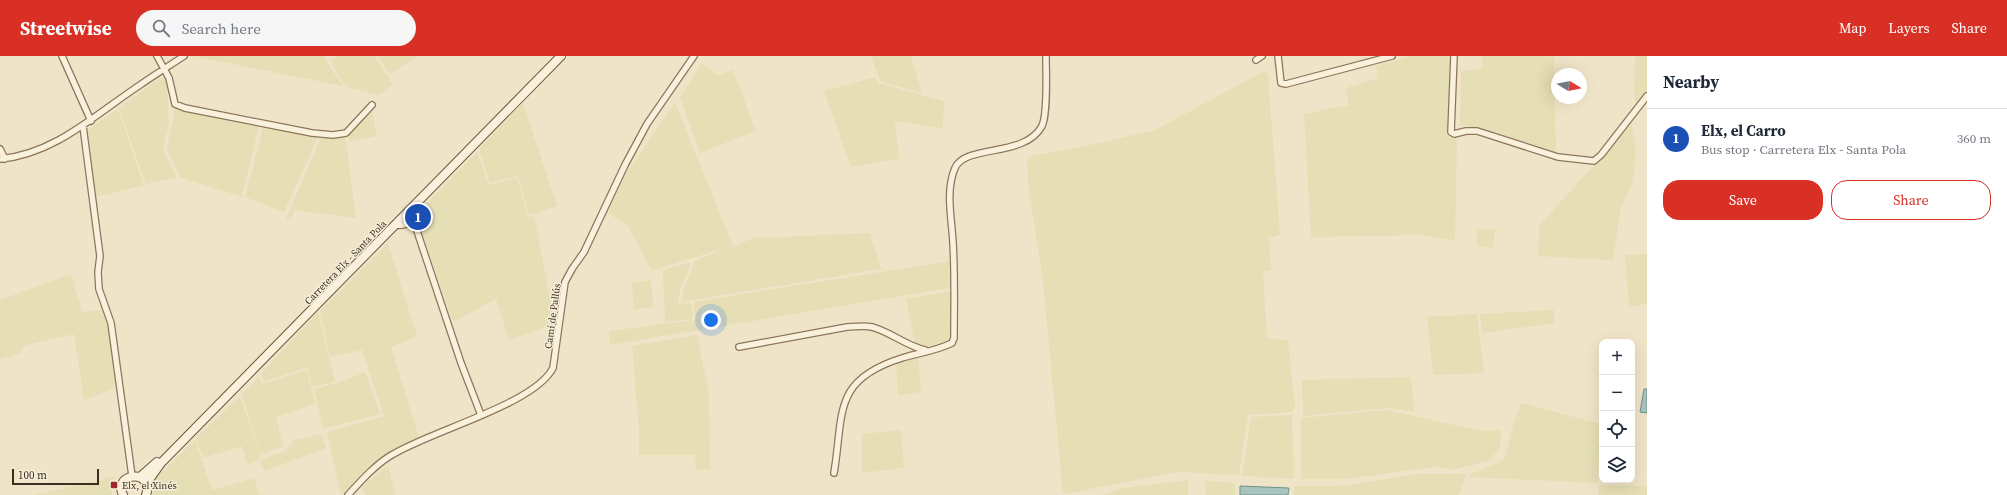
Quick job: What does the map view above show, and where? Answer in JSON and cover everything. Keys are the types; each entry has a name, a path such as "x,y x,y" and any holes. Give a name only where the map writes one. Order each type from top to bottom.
{"main road":[{"name":"Carretera Elx - Santa Pola","path":"121,494 124,481 136,476 154,465 554,56"},
{"name":"Carretera Elx - Santa Pola","path":"146,484 161,463 561,56"},
{"path":"136,476 146,484 146,495"}],"street":[{"path":"62,56 91,121"},
{"path":"158,56 169,78 175,104 185,108 312,133 333,135 346,133 372,105"},
{"path":"0,149 2,159 29,154 48,146 91,121 140,85 184,56"},
{"name":"Camí de Pallús","path":"348,495 369,472 390,456 418,442 481,415 538,387 548,378 553,368 566,282 572,269 584,252 625,165 647,124 694,56"},
{"path":"834,473 841,416 852,387 863,375 879,365 952,343 954,338 954,264 950,203 951,181 955,168 960,160 967,157 1011,148 1022,143 1034,135 1042,126 1045,115 1046,56"},
{"path":"1256,60 1262,56"},
{"path":"1278,56 1279,77 1281,82 1286,84 1392,56"},
{"path":"1454,56 1451,132 1454,134 1466,131 1477,131 1558,157 1594,161 1601,155 1647,96"},
{"path":"83,126 100,256 98,272 99,289 111,322 136,476"},
{"path":"414,205 413,219 460,354 461,363 481,415"},
{"path":"394,225 405,226 413,219"},
{"path":"739,346 847,327 865,326 874,328 904,343 927,351"}],"shaded area":[{"path":"193,56 323,56 343,86"},
{"path":"338,56 374,56 393,84 379,95 346,87 330,61"},
{"path":"377,56 419,56 390,74"},
{"path":"871,56 911,56 922,93 880,81"},
{"path":"1412,56 1452,56 1449,138 1457,138 1455,241 1419,235 1311,237 1304,114 1349,105 1346,88 1378,78 1376,66"},
{"path":"1482,56 1554,56 1554,68 1551,68 1551,104 1555,104 1556,153 1478,128 1460,125 1461,71 1482,69"},
{"path":"1635,56 1647,56 1647,93 1636,105 1634,92"},
{"path":"702,63 718,76 733,70 756,131 700,153 680,97"},
{"path":"1263,72 1268,74 1280,235 1269,238 1271,270 1263,271 1267,338 1288,341 1295,407 1292,412 1248,415 1239,475 1178,472 1063,494 1043,281 1029,190 1027,160 1031,156 1077,148 1155,130"},
{"path":"875,77 878,83 944,101 943,129 895,121 899,159 851,167 824,91"},
{"path":"160,78 164,78 167,85 169,124 163,148 176,178 146,184 119,108"},
{"path":"523,103 557,206 529,215 518,176 490,183 479,149"},
{"path":"675,103 733,246 754,238 870,233 881,269 681,302 695,261 730,246 652,271 628,226 608,213 626,174"},
{"path":"175,108 259,125 242,197 180,177 167,148"},
{"path":"118,109 144,185 95,197 88,130"},
{"path":"372,112 377,136 350,142 348,133"},
{"path":"1631,124 1636,151 1633,180 1620,211 1613,260 1538,256 1539,226"},
{"path":"263,127 318,137 284,212 245,197"},
{"path":"345,136 356,218 295,210 290,220 286,219 321,137"},
{"path":"477,152 489,185 517,178 528,217 534,215 555,324 509,340 496,299 453,322 420,226 426,204"},
{"path":"1476,229 1495,229 1493,248 1478,246"},
{"path":"388,243 417,336 391,347 419,437 392,450 341,495 327,432 384,416 362,350 330,357 320,311"},
{"path":"1647,254 1647,304 1629,307 1625,255"},
{"path":"949,261 951,288 610,345 609,331 695,320 694,302"},
{"path":"692,262 680,289 678,304 691,303 693,319 665,322 663,270"},
{"path":"71,274 82,312 103,310 109,326 116,382 111,390 84,400 74,334 23,346 21,353 0,359 0,300"},
{"path":"651,280 653,307 634,310 632,283"},
{"path":"951,291 952,337 948,342 924,347 915,344 906,299"},
{"path":"1554,310 1554,323 1482,333 1480,314"},
{"path":"318,312 335,382 312,387 308,367 264,382 261,374"},
{"path":"1477,314 1484,373 1433,375 1427,317"},
{"path":"697,335 709,395 710,469 696,470 695,455 639,455 639,429 632,346"},
{"path":"918,356 921,392 898,395 896,363"},
{"path":"307,370 315,404 276,417 283,447 260,454 242,394 259,377 262,384"},
{"path":"365,372 380,414 323,429 314,389 341,382"},
{"path":"1411,377 1414,412 1388,408 1303,416 1302,380"},
{"path":"240,396 261,458 248,465 242,446 203,458 196,438"},
{"path":"1521,403 1599,424 1598,483 1470,477 1470,474 1499,463 1505,458 1514,422"},
{"path":"1387,410 1481,431 1502,430 1499,449 1490,460 1455,469 1434,467 1346,479 1301,479 1301,418"},
{"path":"1292,415 1294,479 1242,476 1251,417"},
{"path":"901,430 904,468 862,473 862,434"},
{"path":"321,434 326,448 264,471 260,460 285,451 294,440"},
{"path":"195,440 212,490 254,478 259,495 153,495 155,479"},
{"path":"388,465 395,495 365,495 362,487"},
{"path":"1417,474 1466,474 1459,495 1294,495 1294,486 1341,486"},
{"path":"113,477 112,495 34,495"},
{"path":"1188,480 1188,495 1103,495 1124,488"},
{"path":"1206,481 1235,483 1235,495 1206,495"},
{"path":"1599,485 1647,486 1647,495 1598,495"}],"water":[{"path":"1644,389 1647,389 1647,413 1640,412"},
{"path":"1240,486 1289,488 1288,495 1240,495"}],"place":[{"name":"Elx, el Carro","path":"418,217"},
{"name":"Elx, el Xinés","path":"114,485"}]}
